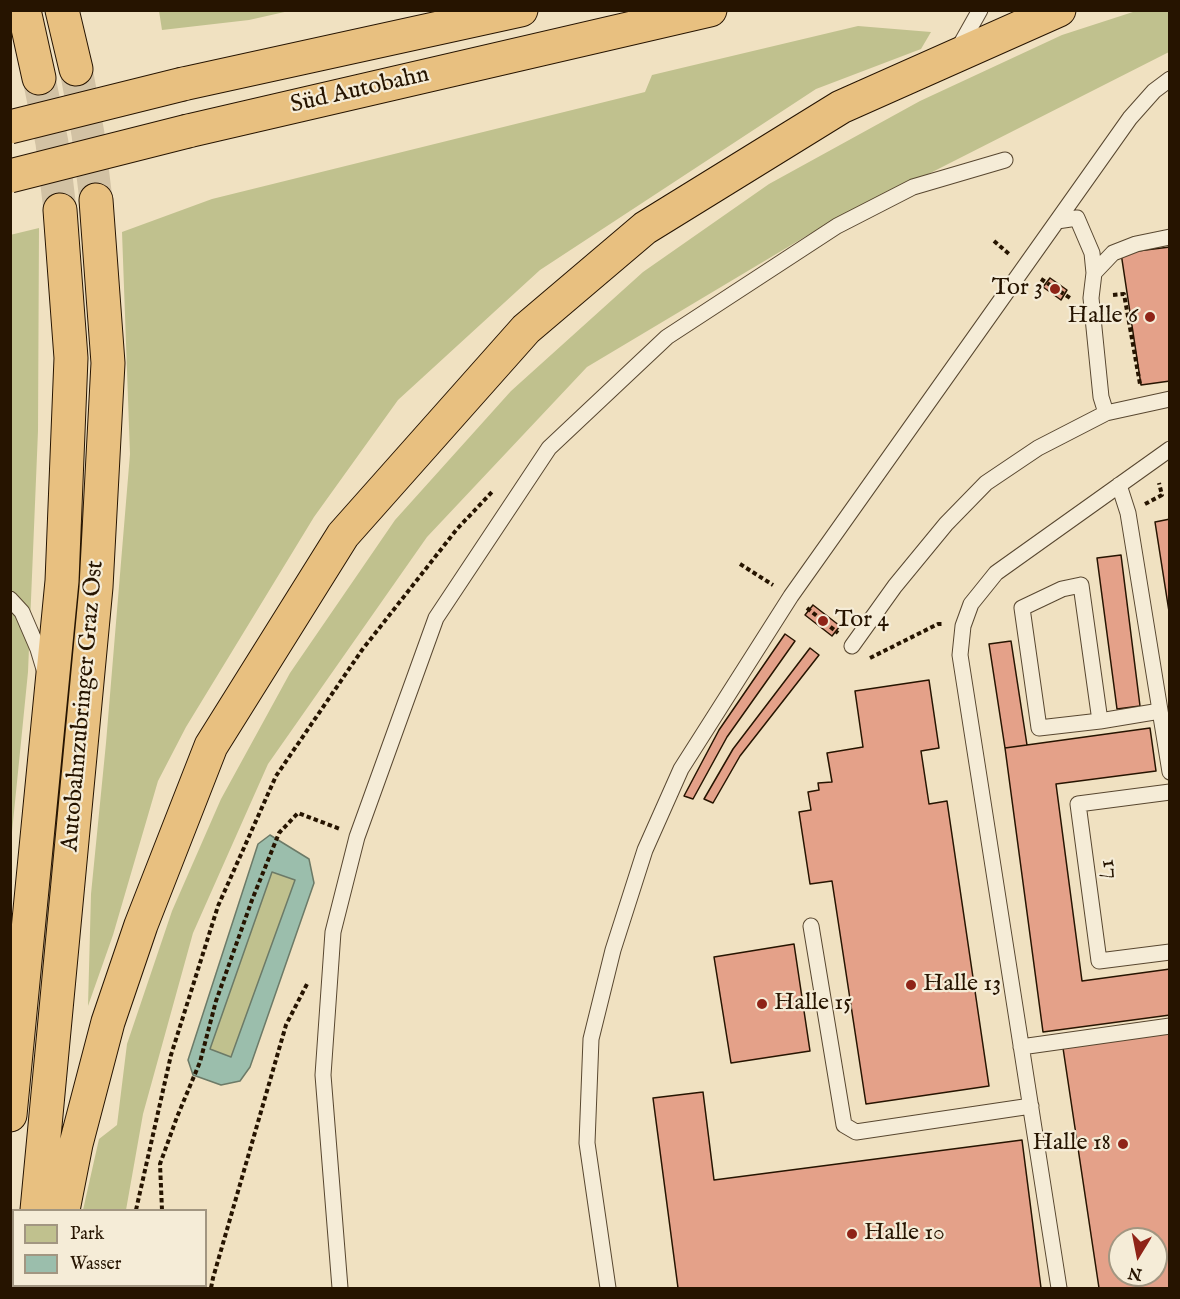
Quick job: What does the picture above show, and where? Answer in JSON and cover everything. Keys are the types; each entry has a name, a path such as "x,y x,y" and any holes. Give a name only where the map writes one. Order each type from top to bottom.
{"highway":[{"path":"24,10 39,78"},
{"path":"62,10 76,69"},
{"name":"Süd Autobahn","path":"10,127 183,84 521,10"},
{"name":"Süd Autobahn","path":"10,176 189,131 710,10"},
{"path":"63,1209 76,1143 108,1022 141,925 211,746 343,535 526,329 645,228 841,106 1059,10"},
{"name":"Autobahnzubringer Graz Ost","path":"37,1209 96,586 108,363 96,200"},
{"name":"Autobahnzubringer Graz Ost","path":"10,1115 62,581 71,358 60,210"}],"lane":[{"path":"953,57 980,10"},
{"path":"608,1288 587,1143 591,1039 613,950 645,850 681,769 791,596 1130,118 1154,91 1170,79"},
{"path":"339,1288 323,1075 333,932 357,837 436,618 549,448 667,337 837,226 913,188 1005,160"},
{"path":"1057,221 1077,218 1092,253 1094,273 1091,298 1101,397 1106,413"},
{"path":"1094,273 1113,253 1136,244 1170,237"},
{"path":"852,646 895,586 939,533 986,483 1038,448 1106,413 1170,399"},
{"path":"1059,1288 960,655 963,626 971,604 996,573 1170,449"},
{"path":"1119,485 1128,513 1170,772"},
{"path":"1100,721 1081,585 1062,589 1022,608 1040,728 1100,721 1160,711"},
{"path":"10,600 22,612 51,688"},
{"name":"17","path":"1170,792 1078,804 1099,961 1170,952"},
{"path":"811,926 844,1125 856,1132 1031,1106"},
{"path":"1021,1047 1170,1026"}],"path":[{"path":"1059,291 1071,299 1124,294 1144,405"},
{"path":"1128,513 1162,495 1155,459"},
{"path":"136,1209 171,1055 218,906 276,776 362,650 457,529 495,489"},
{"path":"162,1209 160,1164 200,1062 216,1001 279,833 298,813 357,837"},
{"path":"211,1288 286,1025 307,984"}],"green space":[{"path":"159,10 289,11 249,20 162,30"},
{"path":"1136,11 1169,11 1169,52 808,235 587,367 427,537 268,764 193,933 143,1114 126,1209 83,1209 99,1139 117,1125 127,1044 172,911 221,799 290,673 395,520 511,391 643,272 769,184 920,101 1062,35"},
{"path":"858,26 931,32 921,49 816,89 540,270 398,400 314,517 186,727 158,781 113,935 88,1006 91,894 130,454 122,232 212,199 645,92 652,75"},
{"path":"39,228 38,431 28,672 11,842 10,235"},
{"path":"272,872 295,880 232,1057 209,1049"}],"water":[{"path":"270,835 309,859 314,883 250,1067 240,1081 221,1085 193,1075 188,1060 258,844","holes":["272,872 295,880 231,1057 210,1049"]}],"building":[{"name":"Halle 6","path":"1170,247 1170,381 1141,385 1121,253"},
{"name":"Tor 3","path":"1050,278 1067,290 1061,300 1043,287"},
{"path":"1170,519 1170,618 1155,522"},
{"path":"1121,555 1140,706 1117,709 1097,558"},
{"name":"Tor 4","path":"813,605 840,626 832,636 805,615"},
{"path":"785,634 795,641 727,737 693,799 684,796 719,730"},
{"path":"1011,641 1027,745 1005,748 989,644"},
{"path":"810,648 819,655 740,756 713,803 704,799 733,749"},
{"name":"Halle 13","path":"929,680 939,748 921,751 929,804 947,801 989,1086 866,1104 832,881 810,884 799,812 811,810 808,792 819,790 818,783 832,782 827,753 863,747 855,691"},
{"path":"1150,728 1156,771 1056,784 1082,981 1170,969 1170,1015 1043,1032 1005,748"},
{"name":"Halle 15","path":"794,944 810,1051 731,1063 714,957"},
{"name":"Halle 18","path":"1170,1033 1170,1288 1099,1288 1063,1048"},
{"name":"Halle 10","path":"703,1092 714,1180 1022,1140 1041,1288 678,1288 653,1098"}],"tunnel":[{"path":"76,69 88,134 96,200"},
{"path":"39,78 52,143 60,210"}],"place":[{"name":"Tor 3","path":"1055,289"},
{"name":"Halle 6","path":"1150,317"},
{"name":"Tor 4","path":"823,621"},
{"name":"Halle 13","path":"911,985"},
{"name":"Halle 15","path":"762,1004"},
{"name":"Halle 18","path":"1123,1144"},
{"name":"Halle 10","path":"852,1234"}]}
